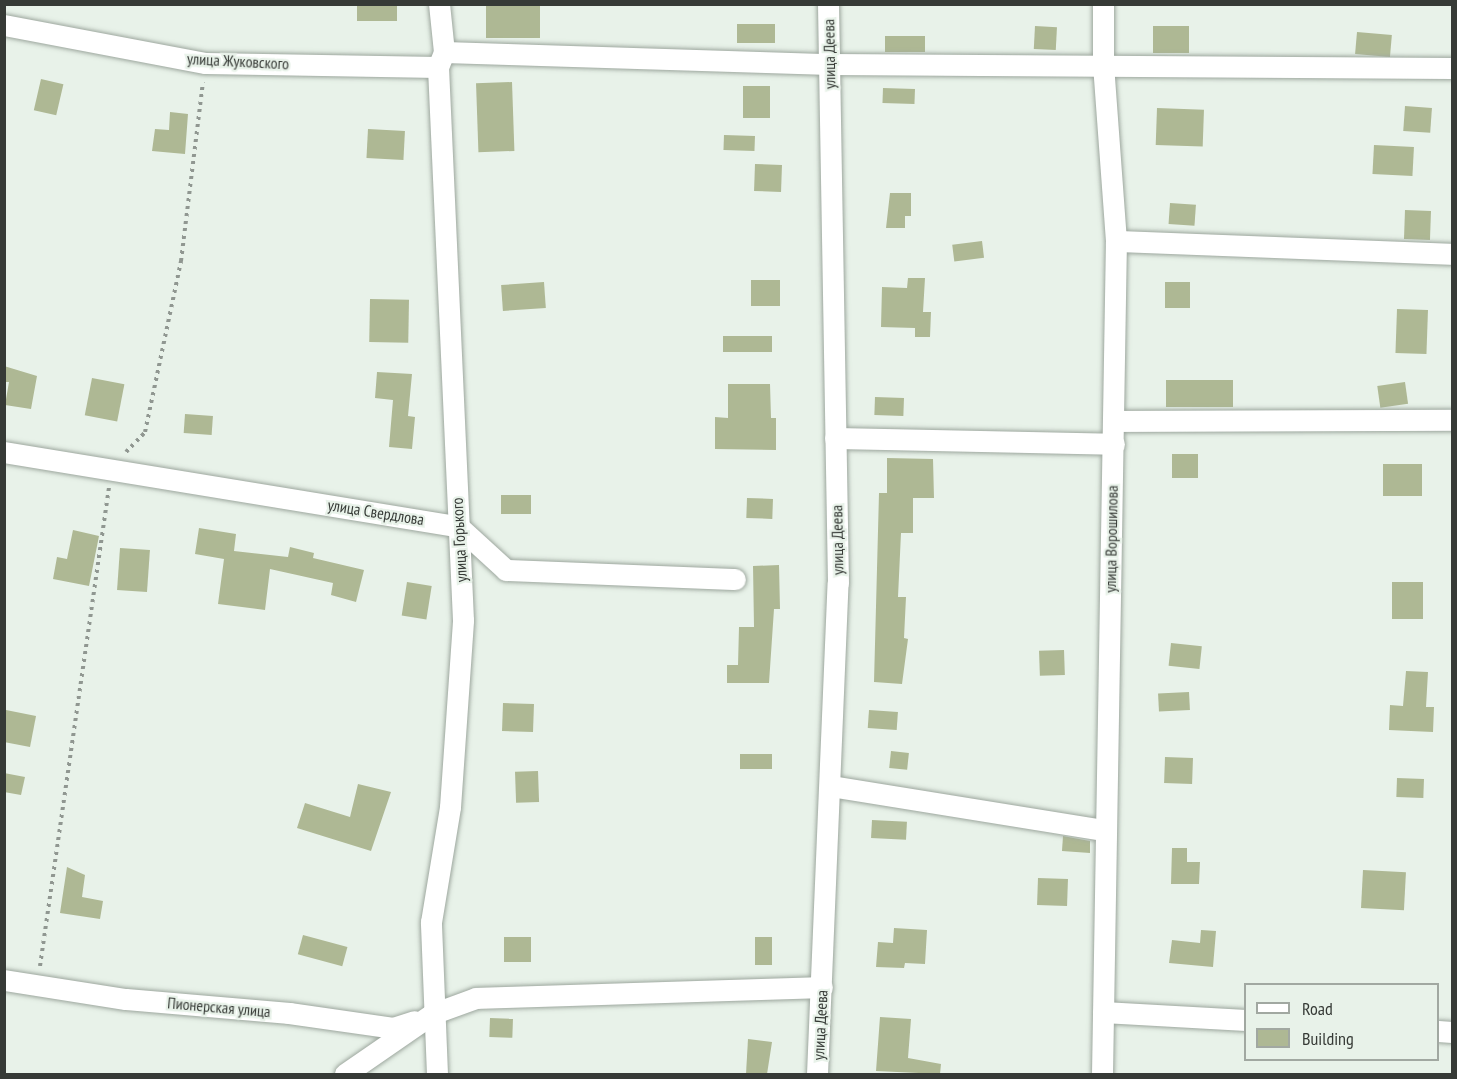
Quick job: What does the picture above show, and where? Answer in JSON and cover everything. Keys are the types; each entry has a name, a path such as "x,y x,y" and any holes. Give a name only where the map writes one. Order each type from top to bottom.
{"street":[{"name":"улица Горького","path":"437,1074 432,1014 431,922 450,807 463,620 438,4"},
{"name":"улица Деева","path":"818,1074 838,582 828,4"},
{"name":"улица Ворошилова","path":"1102,1074 1104,830 1114,444 1116,241 1103,65 1103,4"},
{"name":"улица Жуковского","path":"4,25 205,63 441,60 1452,68"},
{"path":"1116,241 1452,254"},
{"path":"1114,421 1452,420"},
{"path":"835,438 1114,444"},
{"name":"улица Свердлова","path":"4,452 458,526"},
{"path":"458,526 506,570 735,579"},
{"path":"831,786 1104,830"},
{"name":"Пионерская улица","path":"4,980 36,987 393,1028 432,1014"},
{"path":"345,1074 432,1014 476,998 822,987"},
{"path":"1103,1012 1244,1020"}],"path":[{"path":"36,987 111,469 145,432 181,261 205,63"}],"building":[{"path":"357,4 397,4 397,21 357,21"},
{"path":"486,4 540,4 540,38 486,38"},
{"path":"737,24 775,24 775,43 737,43"},
{"path":"1035,26 1057,27 1056,50 1034,49"},
{"path":"1153,26 1189,26 1189,53 1153,53"},
{"path":"1357,32 1392,35 1390,57 1355,54"},
{"path":"885,36 925,36 925,52 885,52"},
{"path":"41,79 63,84 56,115 34,110"},
{"path":"512,82 514,151 478,152 476,83"},
{"path":"743,86 770,86 770,118 743,118"},
{"path":"883,88 915,89 914,104 882,103"},
{"path":"1405,106 1432,108 1430,133 1403,131"},
{"path":"1157,108 1204,110 1203,147 1156,145"},
{"path":"170,112 188,114 185,154 152,151 155,129 169,130"},
{"path":"368,129 405,131 403,160 366,158"},
{"path":"724,135 755,136 754,151 723,150"},
{"path":"1374,145 1414,147 1412,176 1372,174"},
{"path":"755,164 782,165 781,192 754,191"},
{"path":"890,193 911,193 911,216 905,216 905,228 886,228"},
{"path":"1170,203 1196,205 1194,226 1169,224"},
{"path":"1405,210 1431,211 1430,240 1404,239"},
{"path":"982,241 984,258 954,262 952,245"},
{"path":"908,278 925,278 923,312 931,312 930,337 915,337 915,328 881,327 882,287 907,288"},
{"path":"751,280 780,280 780,306 751,306"},
{"path":"544,282 546,308 503,311 501,285"},
{"path":"1165,282 1190,282 1190,308 1165,308"},
{"path":"370,299 409,300 408,343 369,342"},
{"path":"1397,309 1428,310 1426,354 1395,353"},
{"path":"723,336 772,336 772,352 723,352"},
{"path":"4,366 37,376 31,409 5,405 9,382 4,382"},
{"path":"377,372 412,374 408,416 415,417 412,449 389,447 393,400 375,398"},
{"path":"92,378 124,384 117,422 85,415"},
{"path":"1166,380 1233,380 1233,407 1166,407"},
{"path":"1405,382 1408,404 1380,408 1377,386"},
{"path":"728,384 770,384 771,418 776,418 776,450 715,449 715,417 728,418"},
{"path":"875,397 904,398 903,416 874,415"},
{"path":"185,414 213,416 212,435 184,433"},
{"path":"1172,454 1198,454 1198,478 1172,478"},
{"path":"887,458 933,459 934,498 913,498 913,533 901,533 898,597 906,597 904,638 908,639 902,684 874,682 879,493 887,493"},
{"path":"1383,464 1422,464 1422,496 1383,496"},
{"path":"501,495 531,495 531,514 501,514"},
{"path":"747,498 773,499 772,519 746,518"},
{"path":"199,528 236,534 234,551 288,557 290,547 314,553 313,558 364,570 356,602 331,595 333,583 270,569 265,610 218,604 224,559 195,554"},
{"path":"73,530 99,536 89,586 53,579 57,557 67,559"},
{"path":"120,548 150,550 147,592 117,590"},
{"path":"779,565 780,609 774,609 769,683 727,683 727,665 738,665 739,627 754,627 753,566"},
{"path":"407,582 432,586 426,619 402,616"},
{"path":"1392,582 1423,582 1423,619 1392,619"},
{"path":"1171,643 1202,646 1199,669 1169,666"},
{"path":"1064,650 1065,675 1040,676 1039,651"},
{"path":"1406,671 1428,672 1426,707 1434,707 1433,732 1389,730 1390,705 1403,706"},
{"path":"1189,692 1190,710 1159,712 1158,694"},
{"path":"503,703 534,704 533,732 502,731"},
{"path":"6,710 36,716 30,747 4,742"},
{"path":"869,710 898,712 897,730 868,728"},
{"path":"891,751 909,753 907,770 889,768"},
{"path":"740,754 772,754 772,769 740,769"},
{"path":"1165,757 1193,758 1192,784 1164,783"},
{"path":"538,771 539,802 516,803 515,772"},
{"path":"4,773 25,777 21,795 4,792"},
{"path":"1397,778 1424,779 1423,798 1396,797"},
{"path":"358,784 391,792 371,851 297,828 305,803 350,817"},
{"path":"872,820 907,822 906,840 871,838"},
{"path":"1063,836 1090,841 1090,853 1062,851"},
{"path":"1172,848 1187,848 1187,862 1200,862 1199,884 1171,884"},
{"path":"67,867 85,875 82,897 103,901 100,919 60,913"},
{"path":"1363,870 1406,872 1404,910 1361,908"},
{"path":"1038,878 1068,879 1067,906 1037,905"},
{"path":"894,928 927,930 925,964 905,963 904,968 876,967 878,942 893,943"},
{"path":"1201,930 1216,931 1213,967 1169,963 1172,940 1200,943"},
{"path":"303,935 347,947 342,966 298,954"},
{"path":"504,937 531,937 531,962 504,962"},
{"path":"755,937 772,937 772,965 755,965"},
{"path":"880,1017 911,1019 908,1058 941,1064 940,1074 876,1071"},
{"path":"490,1018 513,1019 512,1038 489,1037"},
{"path":"748,1039 772,1042 767,1074 746,1074"}]}
